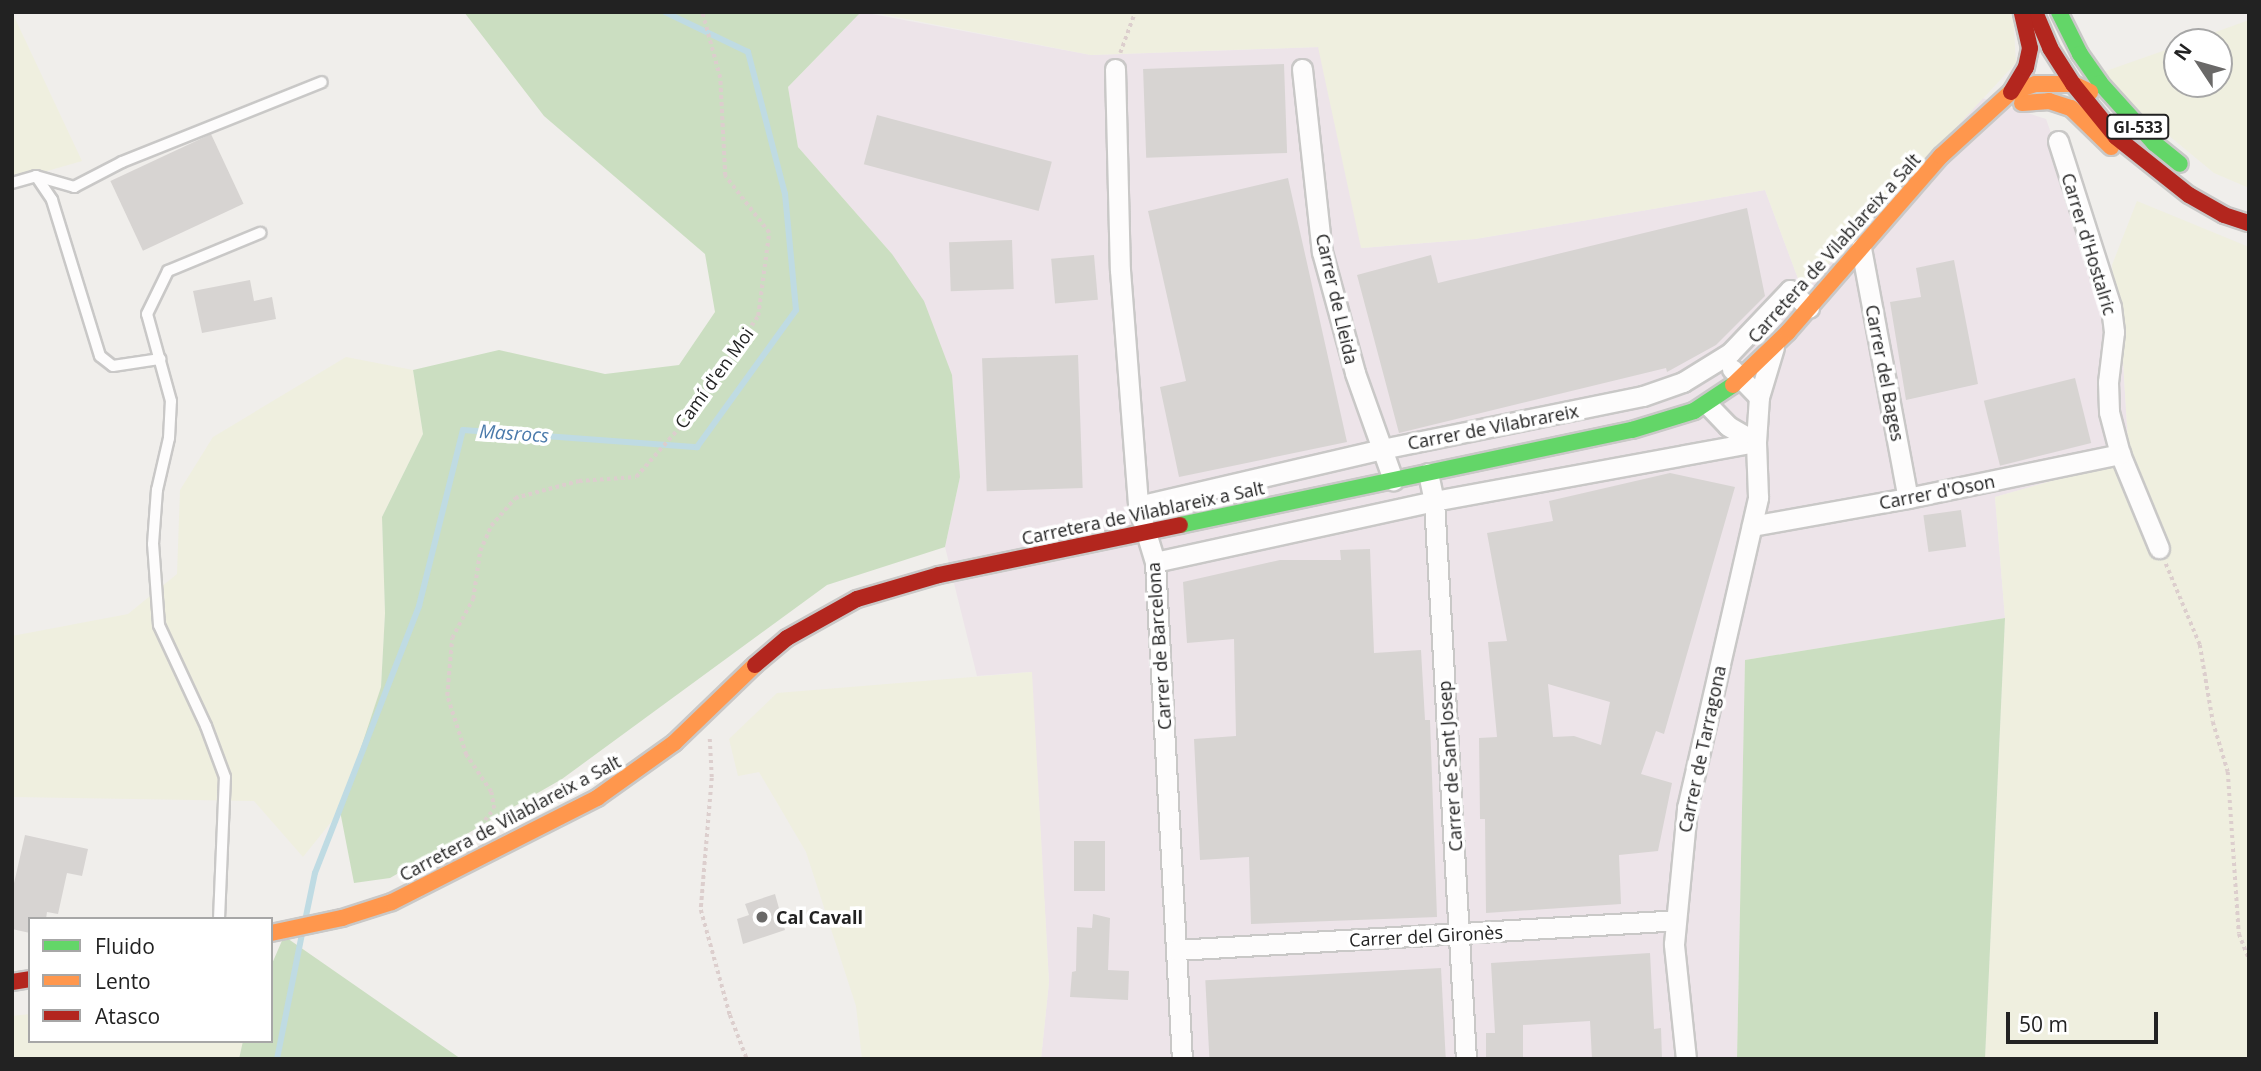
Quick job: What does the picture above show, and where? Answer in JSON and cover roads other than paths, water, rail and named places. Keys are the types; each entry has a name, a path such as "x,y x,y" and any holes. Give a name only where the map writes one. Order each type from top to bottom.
{"street":[{"path":"2011,92 2026,67 2030,48 2022,12"},
{"name":"GI-533","path":"2035,12 2050,48 2073,84 2116,137 2150,167 2204,204 2224,215 2249,223"},
{"name":"GI-533","path":"2059,12 2080,54 2108,93 2154,143 2188,170 2156,156 2116,122 2090,91 2073,84"},
{"name":"Carrer de Barcelona","path":"1115,69 1120,270 1138,506 1155,562 1182,1059"},
{"name":"Carrer de Lleida","path":"1301,69 1322,252 1354,373 1393,480"},
{"path":"2011,92 2036,84 2073,84"},
{"name":"Carretera de Vilablareix a Salt","path":"273,933 392,902 597,798 639,771 674,743 732,684 787,638 857,599 939,575 1632,430 1671,419 1707,404 1774,346 1941,156 2011,92"},
{"path":"1989,113 2029,101 2049,101 2071,108 2150,180 2179,198 2204,204"},
{"name":"Carrer d'Hostalric","path":"2059,141 2111,307 2114,332 2108,382 2109,412 2120,454 2159,548"},
{"path":"2231,200 2249,213"},
{"name":"Carrer del Bages","path":"1861,248 1909,498"},
{"name":"Carrer de Vilabrareix","path":"1138,506 1382,449 1643,396 1683,382 1723,357 1790,290 1809,308"},
{"name":"Carrer de Tarragona","path":"1686,1059 1674,944 1687,808 1758,497 1756,442 1759,397 1774,346"},
{"path":"1723,357 1739,379 1759,397"},
{"path":"1707,404 1728,426 1756,442"},
{"path":"1155,562 1434,501 1756,442"},
{"name":"Carrer d'Oson","path":"1752,526 1909,498 2120,454"},
{"name":"Carrer de Sant Josep","path":"1428,473 1434,501 1461,934 1466,1059"},
{"name":"Carrer del Gironès","path":"1176,950 1675,919"}],"lane":[{"path":"12,183 37,176 74,187 122,162 322,82"},
{"path":"37,176 52,200 100,356 113,366 160,359"},
{"path":"219,917 225,777 206,726 159,625 153,544 157,490 169,438 171,401 147,314 168,271 260,233"}],"waterway":[{"name":"Masrocs","path":"306,916 315,873 419,606 463,430 697,447 796,310 785,194 748,52 665,12"},
{"name":"Masrocs","path":"277,1059 302,934"}],"place":[{"name":"Cal Cavall","path":"762,917"}]}
